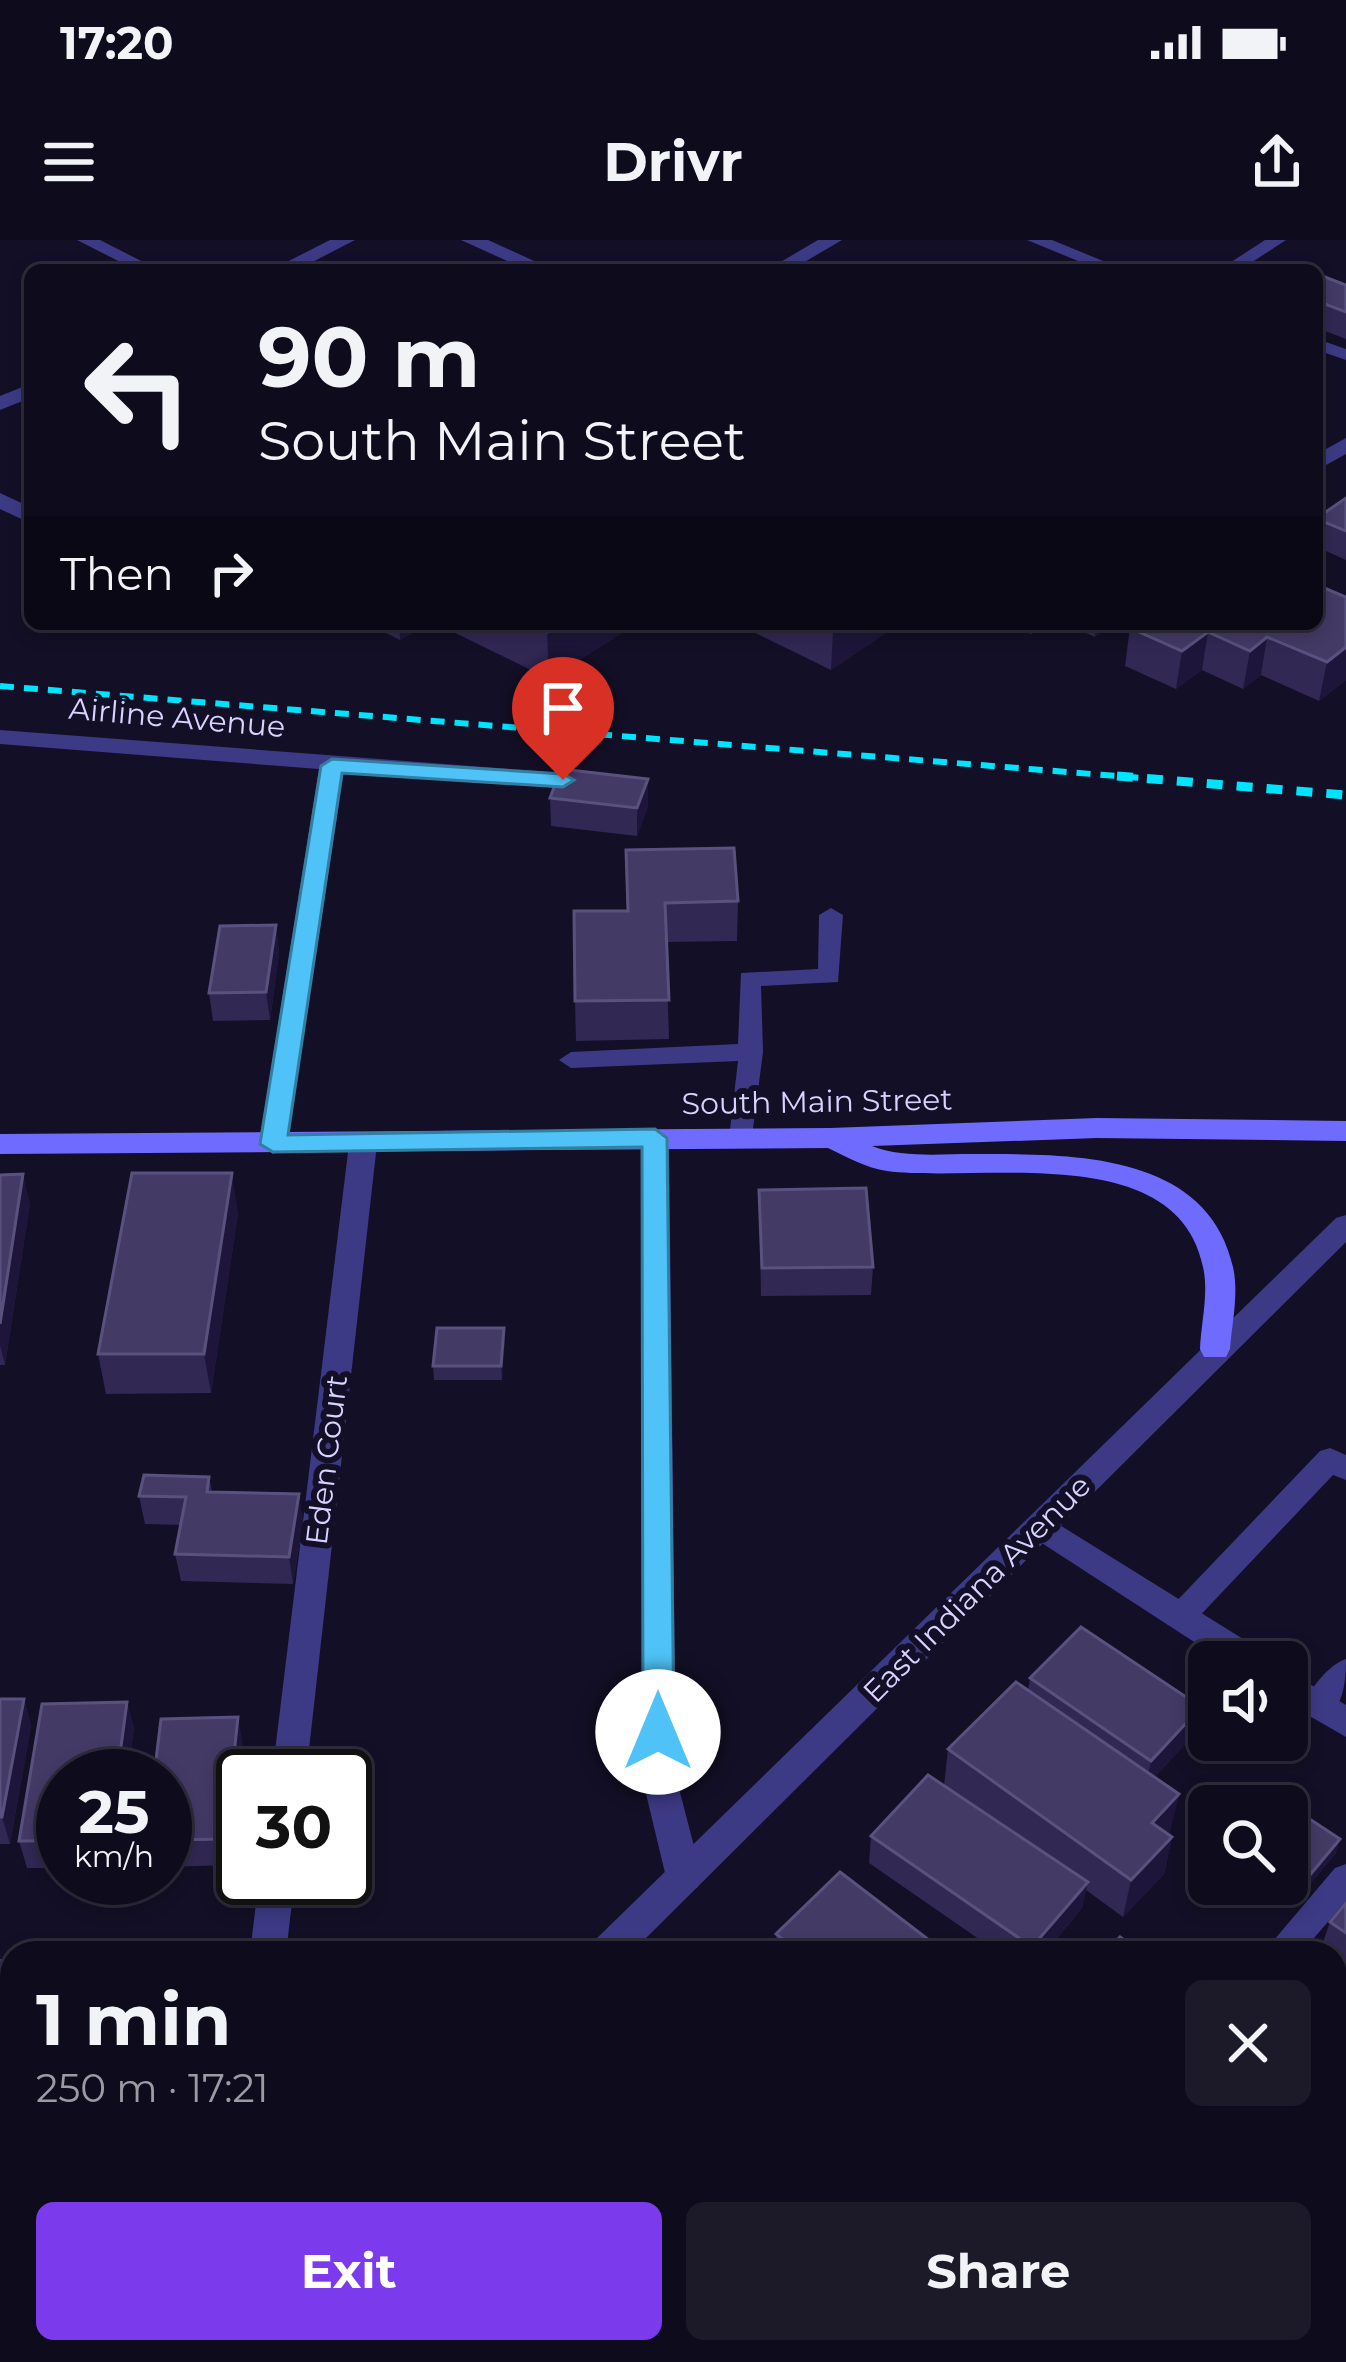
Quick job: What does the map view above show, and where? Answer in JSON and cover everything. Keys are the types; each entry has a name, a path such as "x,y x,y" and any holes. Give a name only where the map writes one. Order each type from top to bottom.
{"main road":[{"name":"South Main Street","path":"0,1144 830,1138 1097,1128 1346,1131"},
{"path":"830,1138 882,1161 1101,1169 1163,1186 1183,1198 1202,1222 1218,1266 1215,1348"}],"street":[{"path":"294,264 345,240"},
{"path":"471,240 529,264"},
{"path":"788,264 832,240"},
{"name":"Airline Avenue","path":"0,737 332,766 563,780"},
{"path":"273,1144 332,766"},
{"path":"655,1138 659,1778 684,1876"},
{"name":"Eden Court","path":"292,1749 363,1144"},
{"name":"East Indiana Avenue","path":"618,1941 1042,1527 1215,1348 1346,1225"},
{"path":"1042,1527 1220,1641"},
{"path":"269,1941 274,1905"}],"lane":[{"path":"86,240 137,264"},
{"path":"1036,240 1100,264"},
{"path":"1238,264 1277,240"},
{"path":"742,1138 751,1052 749,978 830,976 831,915"},
{"path":"571,1060 751,1052"},
{"path":"1181,1616 1330,1459 1346,1469"},
{"path":"1332,1714 1346,1671"},
{"path":"1291,1941 1346,1878"}],"building":[{"path":"1323,276 1346,285 1346,312 1323,303"},
{"path":"1346,498 1346,531 1323,521 1323,514"},
{"path":"1323,587 1346,597 1346,647 1327,662 1267,637 1250,651 1208,632 1182,651 1135,630 1323,630"},
{"path":"561,769 648,779 637,808 550,798"},
{"path":"734,848 738,901 665,903 669,1000 575,1001 574,911 628,911 626,850"},
{"path":"276,925 266,992 209,993 220,926"},
{"path":"132,1173 232,1173 204,1354 98,1354"},
{"path":"23,1174 0,1324 0,1175"},
{"path":"866,1188 873,1267 762,1268 759,1190"},
{"path":"437,1328 504,1328 501,1366 433,1366"},
{"path":"144,1475 209,1477 207,1492 299,1494 289,1557 175,1554 186,1497 139,1496"},
{"path":"1081,1627 1188,1698 1188,1721 1151,1761 1030,1678"},
{"path":"1016,1682 1179,1794 1152,1823 1172,1837 1131,1880 948,1749"},
{"path":"0,1699 24,1699 2,1817 0,1817"},
{"path":"127,1702 121,1749 36,1749 36,1841 19,1841 42,1704"},
{"path":"238,1717 235,1749 216,1749 216,1839 192,1840 192,1749 157,1749 161,1719"},
{"path":"928,1775 1088,1882 1037,1941 1023,1941 871,1836"},
{"path":"1308,1818 1340,1839 1308,1877"},
{"path":"840,1872 930,1941 785,1941 776,1934"},
{"path":"1346,1903 1346,1933 1330,1922"}],"railway":[{"path":"0,686 1125,777"},
{"path":"1117,776 1125,777"},
{"path":"1125,777 1154,779"},
{"path":"1125,777 1346,795"}],"route":[{"path":"563,780 332,766 273,1144 655,1138 658,1732"}]}
